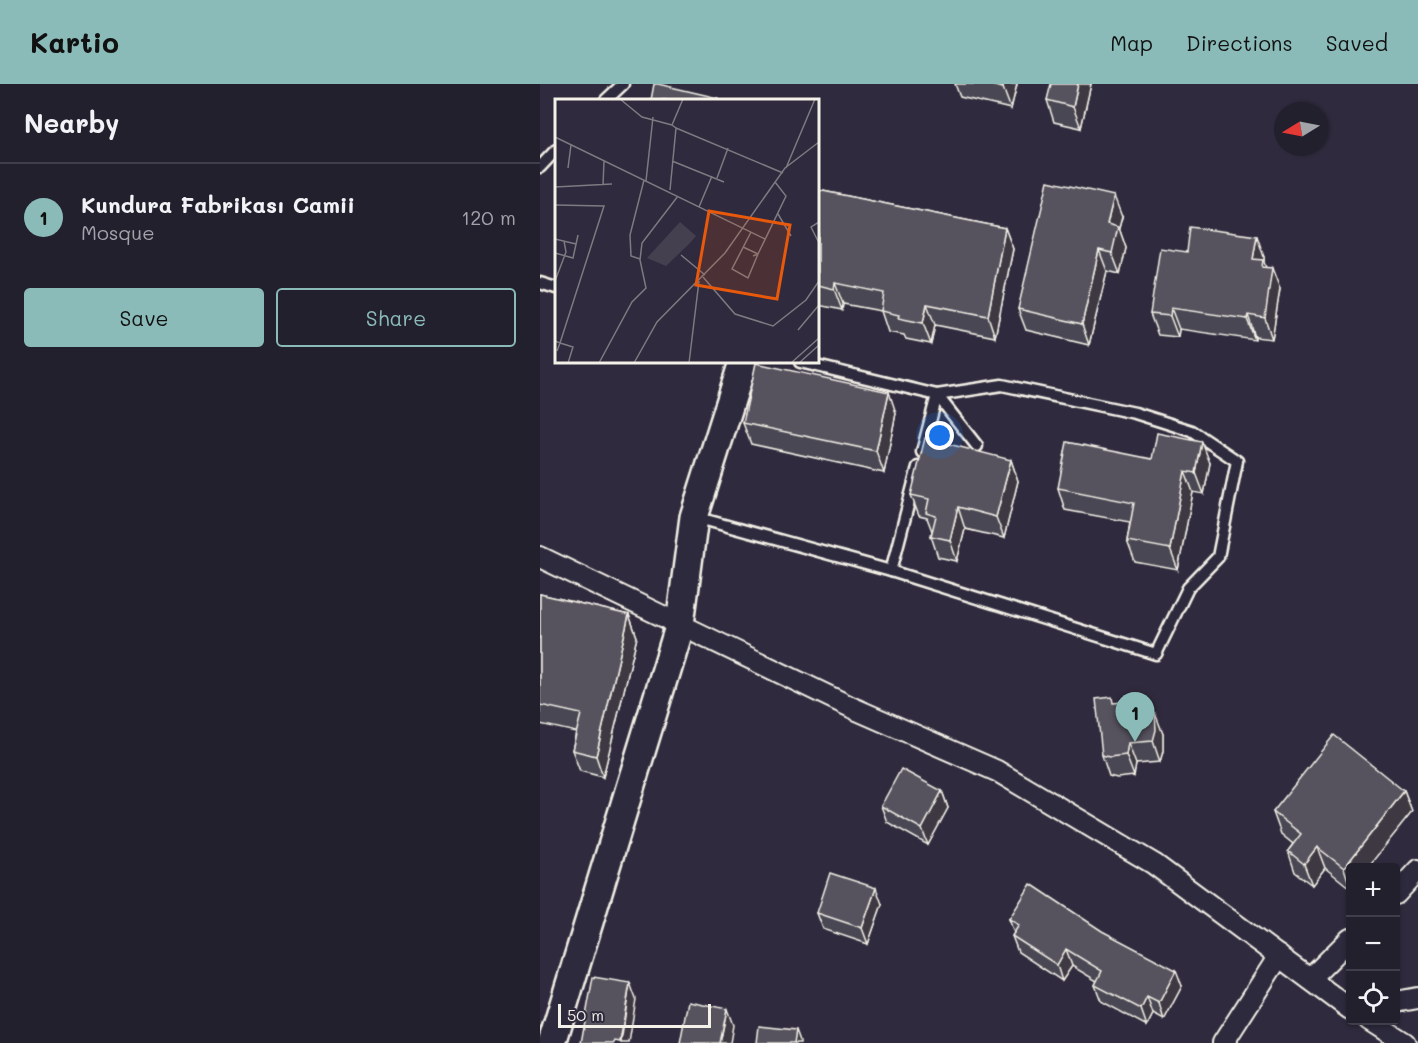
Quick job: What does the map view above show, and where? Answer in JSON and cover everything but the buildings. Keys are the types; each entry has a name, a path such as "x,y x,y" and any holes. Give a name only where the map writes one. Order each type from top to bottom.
{"street":[{"path":"552,1043 680,624 694,517 743,363"},
{"path":"540,557 855,709 997,771 1154,864 1346,1006"},
{"path":"1400,889 1418,870"},
{"path":"1310,979 1346,943"},
{"path":"1223,1043 1279,956"},
{"path":"1400,1001 1418,998"},
{"path":"1377,1025 1405,1043"}],"lane":[{"path":"607,99 623,84"},
{"path":"540,167 555,151"},
{"path":"540,283 555,288"},
{"path":"694,517 891,571 1156,654 1188,588 1218,557 1237,460 1192,431 1135,413 1002,385 937,395 804,363"},
{"path":"891,571 937,395"},
{"path":"937,395 976,446"}],"place":[{"name":"Kundura Fabrikası Camii","path":"1135,742"}]}
